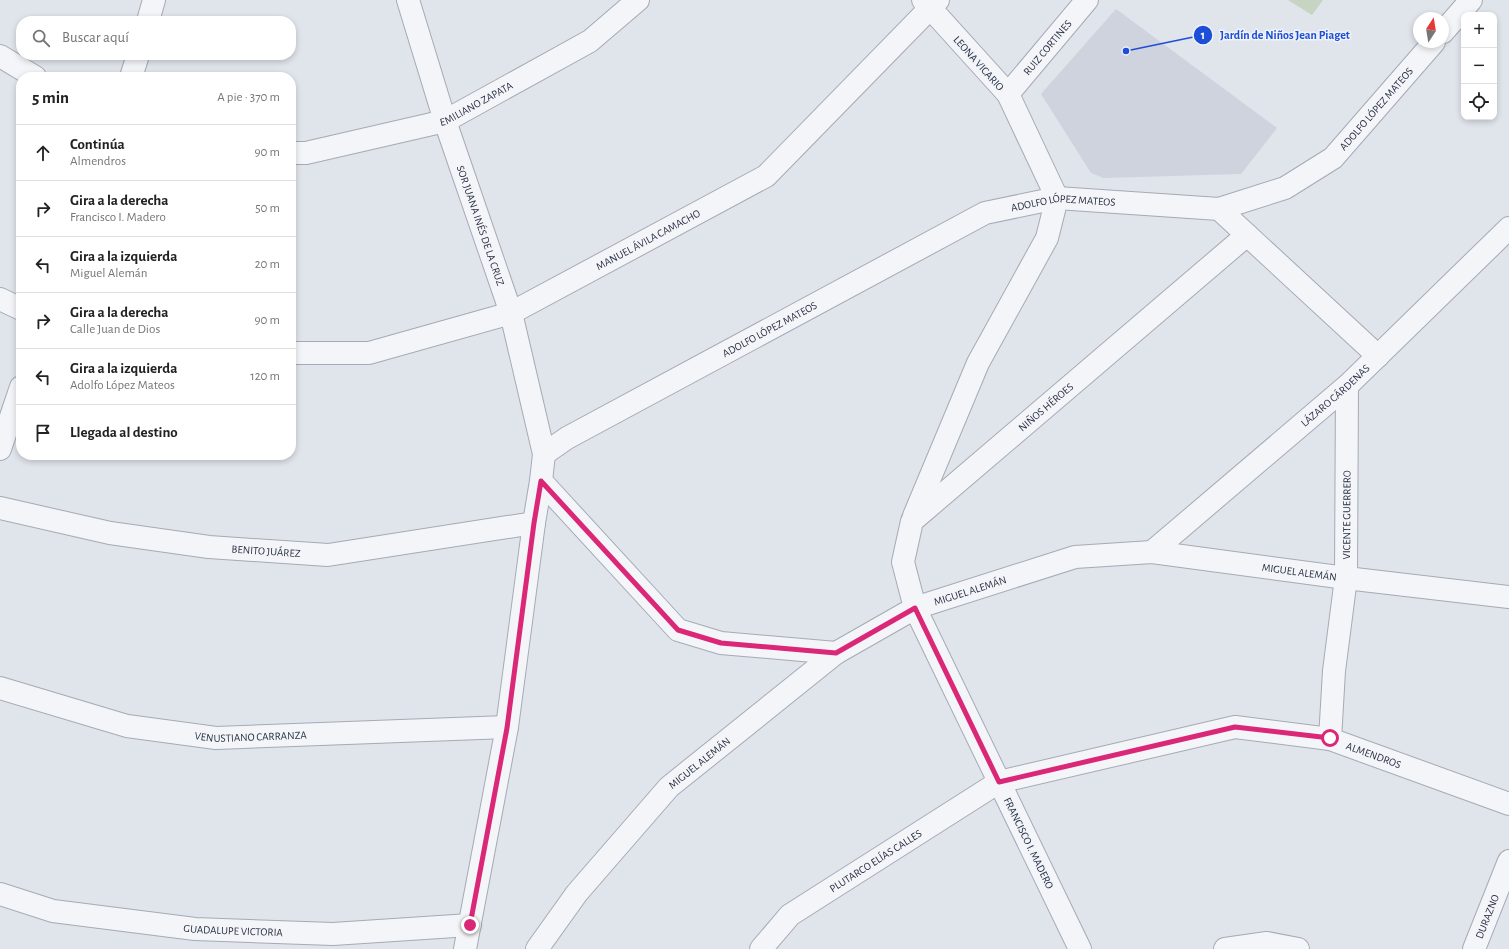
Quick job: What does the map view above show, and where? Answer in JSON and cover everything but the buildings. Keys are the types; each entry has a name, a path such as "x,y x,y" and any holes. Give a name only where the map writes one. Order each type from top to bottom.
{"street":[{"path":"149,16 154,0"},
{"name":"SOR JUANA INÉS DE LA CRUZ","path":"408,0 445,121 511,313 544,454"},
{"name":"EMILIANO ZAPATA","path":"296,153 306,154 445,121 590,41 638,0"},
{"name":"RUIZ CORTINES","path":"1008,94 1087,0"},
{"path":"1449,25 1471,0"},
{"name":"LEONA VICARIO","path":"930,3 1008,94 1057,198"},
{"name":"MANUEL ÁVILA CAMACHO","path":"296,353 369,353 511,313 766,176 930,3"},
{"name":"ADOLFO LÓPEZ MATEOS","path":"544,454 567,438 985,213 1057,198 1219,209 1285,188 1333,158 1429,48"},
{"path":"0,56 27,72"},
{"path":"133,72 136,60"},
{"path":"915,608 903,562 912,521 978,363 1047,238 1057,198"},
{"path":"1219,209 1378,356"},
{"name":"LÁZARO CÁRDENAS","path":"1152,552 1347,386 1509,228"},
{"name":"NIÑOS HÉROES","path":"912,521 1247,235"},
{"path":"0,299 16,307"},
{"name":"VICENTE GUERRERO","path":"1330,738 1334,671 1346,578 1347,386"},
{"path":"0,449 16,402"},
{"path":"465,949 507,728 544,454"},
{"path":"541,481 678,630 721,643 836,653"},
{"name":"BENITO JUÁREZ","path":"0,508 110,533 209,547 328,555 534,523"},
{"name":"MIGUEL ALEMÁN","path":"537,949 577,893 669,787 836,653 915,608 1075,557 1152,552 1346,578 1509,597"},
{"name":"FRANCISCO I. MADERO","path":"915,608 1080,949"},
{"name":"VENUSTIANO CARRANZA","path":"0,688 128,726 216,738 507,728"},
{"name":"ALMENDROS","path":"999,782 1235,727 1330,738 1509,804"},
{"name":"PLUTARCO ELÍAS CALLES","path":"761,949 790,915 999,782"},
{"name":"DURAZNO","path":"1474,949 1509,861"},
{"name":"GUADALUPE VICTORIA","path":"0,894 53,911 195,929 332,934 470,925"},
{"path":"1225,949 1266,946 1298,949"}],"shaded area":[{"path":"1116,9 1277,128 1241,174 1104,178 1091,173 1041,94"}],"green space":[{"path":"1288,0 1323,0 1312,15"}],"place":[{"name":"Jardín de Niños Jean Piaget","path":"1126,51"}],"route":[{"path":"470,925 507,728 534,523 541,481 678,630 721,643 836,653 915,608 999,782 1235,727 1330,738"}]}
